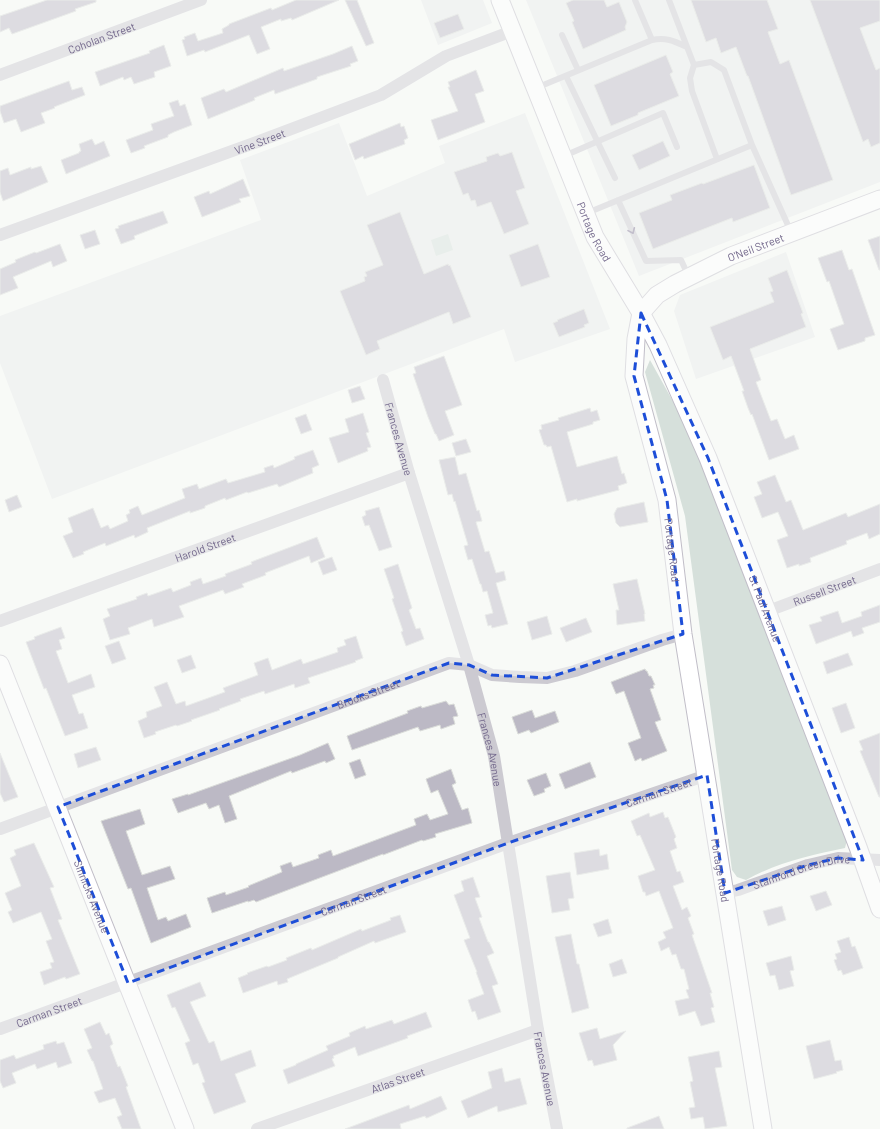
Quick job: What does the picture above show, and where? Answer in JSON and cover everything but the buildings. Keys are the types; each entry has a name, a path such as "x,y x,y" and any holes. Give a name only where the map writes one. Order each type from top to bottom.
{"street":[{"name":"Coholan Street","path":"0,74 202,0"},
{"name":"Portage Road","path":"500,0 595,237 641,313 636,339 634,376 638,396 667,500 684,634 763,1129"},
{"name":"Vine Street","path":"0,235 257,142 381,95 446,56 512,31"},
{"name":"O'Neil Street","path":"641,313 657,296 689,277 731,256 880,199"},
{"name":"St Paul Avenue","path":"641,313 675,380 708,458 863,860 880,909"},
{"name":"Frances Avenue","path":"383,380 409,473 469,665 494,756 538,1030 557,1129"},
{"name":"Harold Street","path":"0,621 409,473"},
{"name":"Russell Street","path":"768,611 880,569"},
{"name":"Brooks Street","path":"0,829 449,663 469,665 492,675 547,678 575,671 662,640 684,634"},
{"name":"Sinnicks Avenue","path":"0,664 185,1129"},
{"name":"Carman Street","path":"0,1029 508,843 707,774"},
{"name":"Stamford Green Drive","path":"725,893 738,890 808,864 838,858 880,860"},
{"name":"Atlas Street","path":"257,1129 538,1030"}],"lane":[{"path":"635,0 652,40"},
{"path":"669,0 694,65 690,78 692,92 717,159"},
{"path":"562,35 578,70"},
{"path":"535,89 652,40 661,38 671,40 687,47"},
{"path":"694,65 711,62 724,70 752,145 791,232"},
{"path":"566,76 615,178"},
{"path":"563,157 663,113 677,147"},
{"path":"585,214 752,145"},
{"path":"618,200 646,261 681,260 689,277"}],"highlighted area":[{"path":"641,313 708,458 863,860 838,858 808,865 725,893 707,775 508,843 128,983 58,807 449,663 469,665 492,675 547,678 683,634 667,500 634,376"}],"shaded area":[{"path":"421,0 483,0 492,23 438,45"},
{"path":"526,0 880,0 880,182 639,276"},
{"path":"525,113 610,329 515,362 504,329 52,499 0,363 0,316 261,220 240,160 339,123 367,196 445,163 439,146"},
{"path":"448,234 453,250 436,256 431,240"},
{"path":"786,252 815,337 696,379 674,311 680,295"},
{"path":"650,360 690,432 847,840 845,848 782,864 746,880 737,877 732,870 685,516 645,372"}]}
